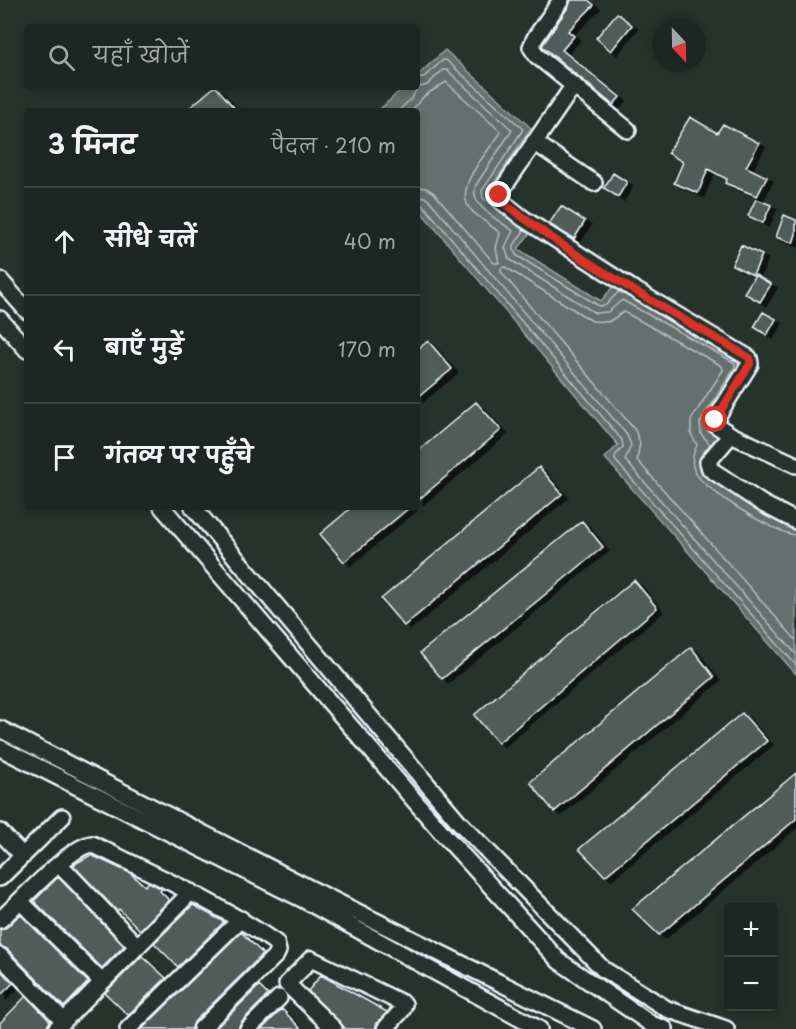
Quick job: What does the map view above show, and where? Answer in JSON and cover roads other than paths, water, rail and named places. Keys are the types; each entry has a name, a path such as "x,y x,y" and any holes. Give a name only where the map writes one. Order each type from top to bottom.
{"street":[{"path":"561,0 531,47 537,56 628,130"},
{"path":"574,85 501,191 500,200 524,219 630,287 750,358 750,364 715,420 716,425 731,435 796,465"},
{"path":"534,142 594,183"},
{"path":"0,279 24,307"},
{"path":"0,319 24,347"},
{"path":"731,435 708,462 710,469 763,504 796,521"},
{"path":"165,510 444,835 559,961 655,1027 667,1009"},
{"path":"195,510 459,822 603,969 667,1009 726,1029"},
{"path":"0,729 311,889 593,1029"},
{"path":"0,748 302,899 538,1029"},
{"path":"0,878 62,817"},
{"path":"0,832 23,856"},
{"path":"0,920 59,864 85,845 92,844 190,891 241,919 276,943 278,951 201,1029"},
{"path":"59,864 137,945"},
{"path":"0,956 60,1025 190,891"},
{"path":"20,901 102,982"},
{"path":"128,1029 241,919"},
{"path":"334,1029 286,984 311,959 404,1004 402,1010 385,1029"},
{"path":"249,1029 279,998"}],"water":[{"path":"445,50 531,128 487,193 533,229 518,249 601,301 617,282 756,359 712,428 733,437 714,461 734,479 796,514 796,674 605,458 618,445 420,211 420,108 381,108 401,90 420,90 420,73"}]}
